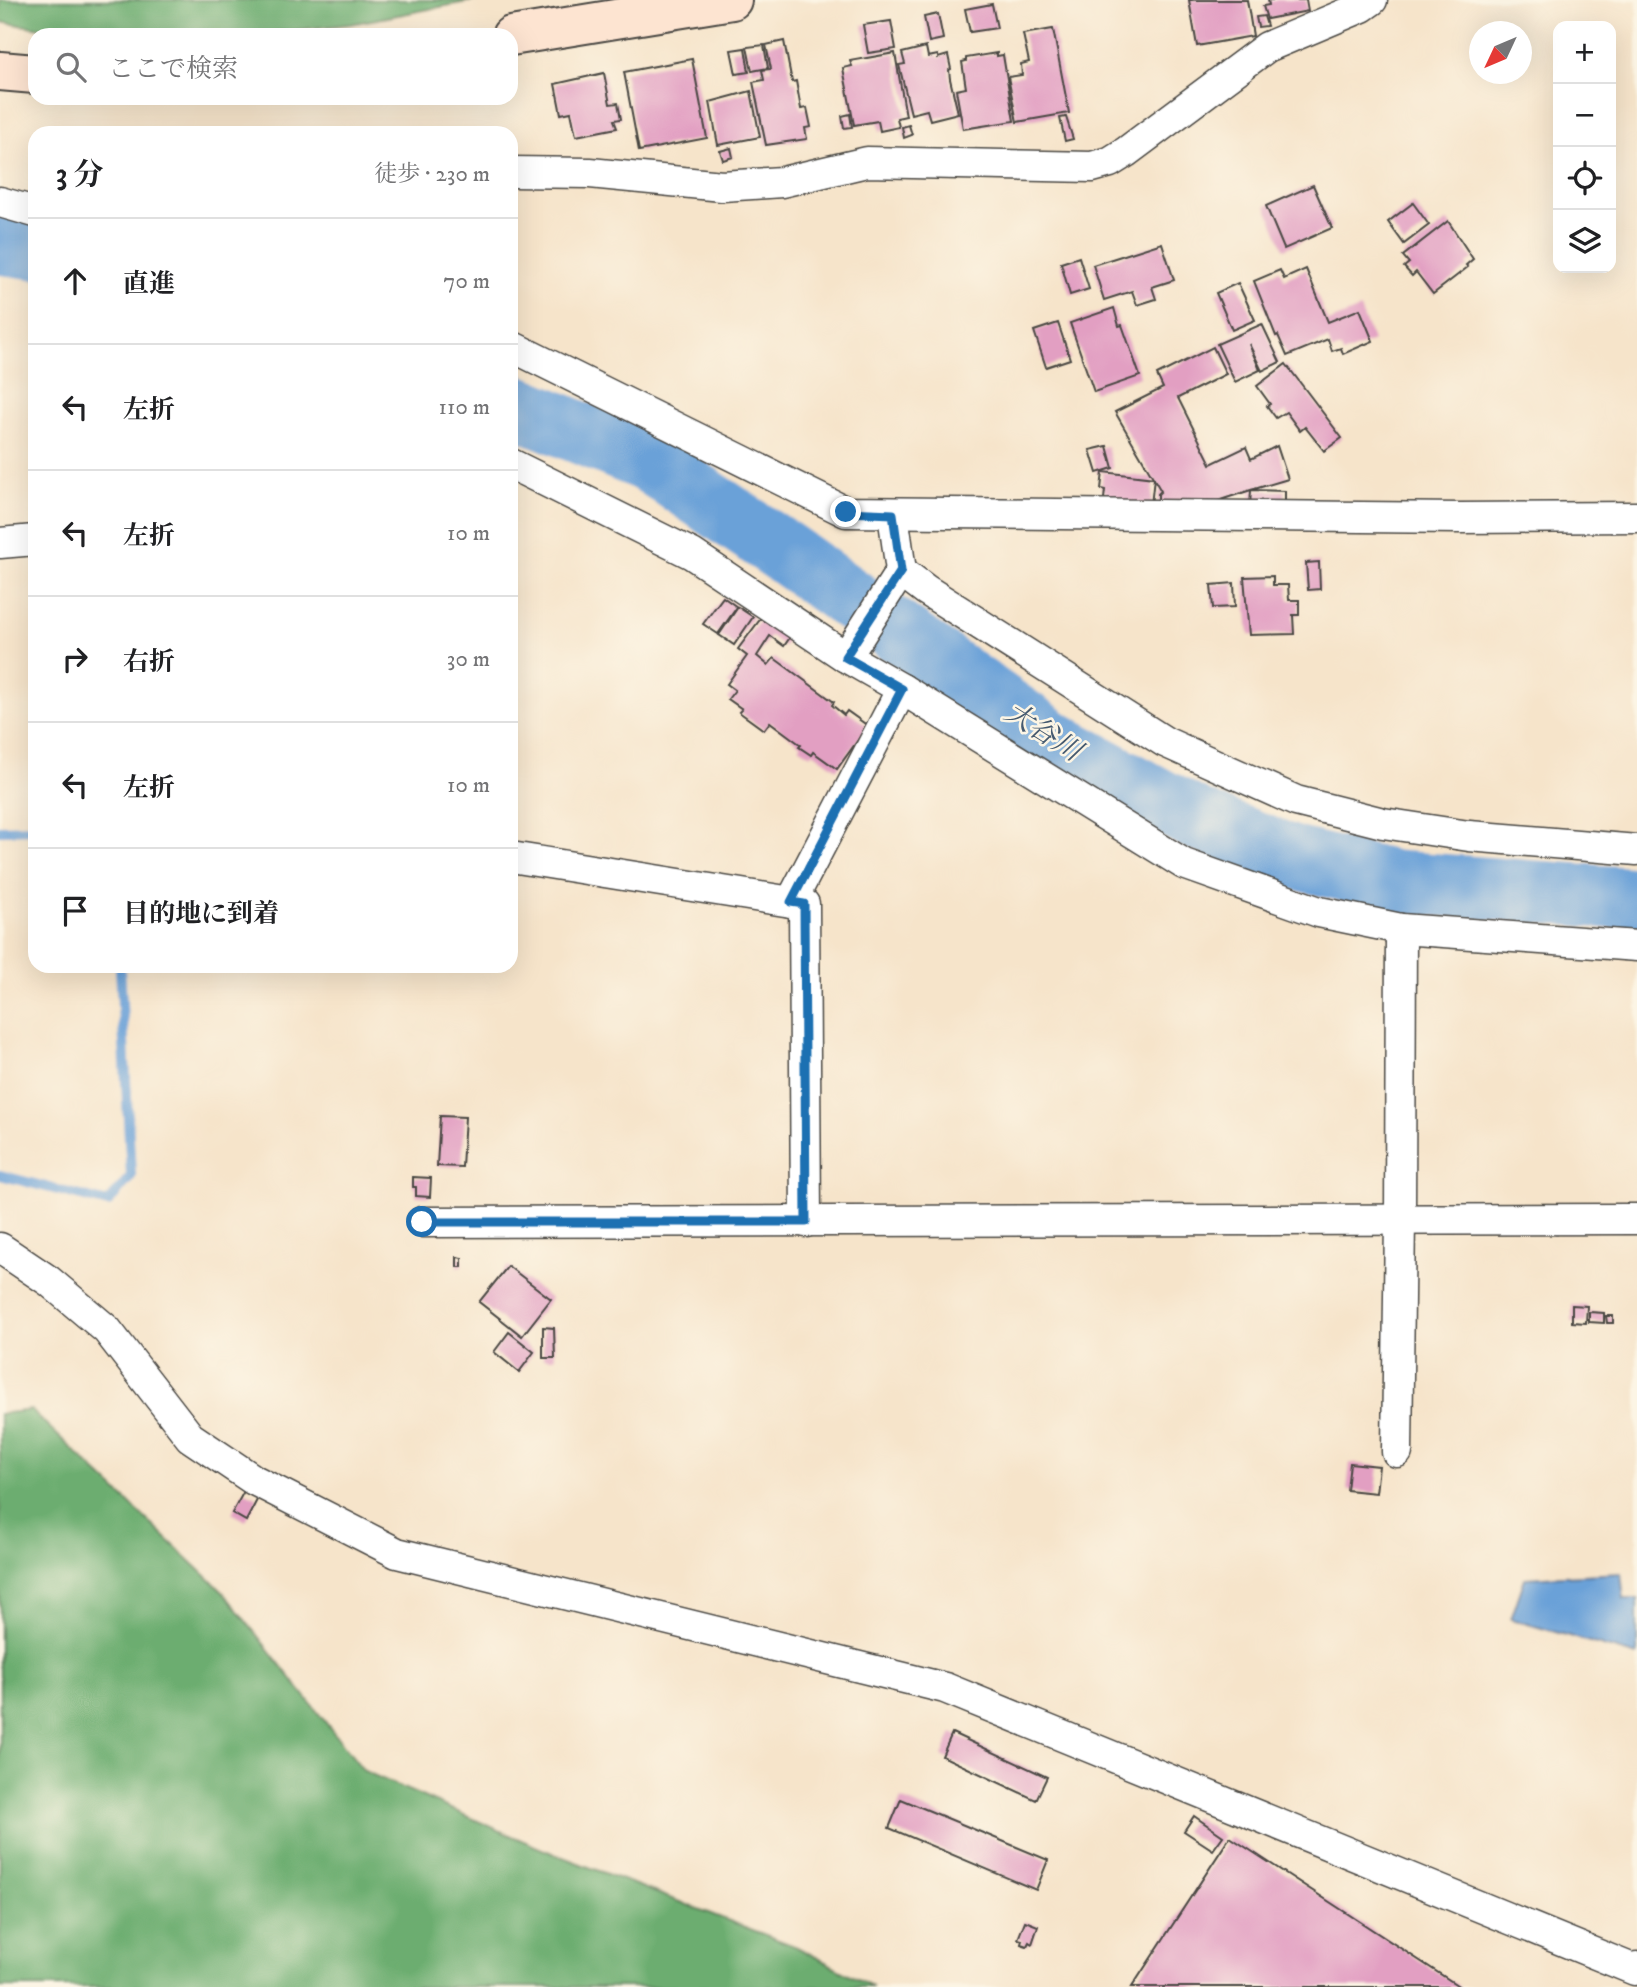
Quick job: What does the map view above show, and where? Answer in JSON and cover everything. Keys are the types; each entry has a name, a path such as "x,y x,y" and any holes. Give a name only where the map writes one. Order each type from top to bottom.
{"street":[{"path":"518,35 692,4 732,0"},
{"path":"518,172 590,173 722,186 782,182 867,162 1092,167 1110,162 1126,152 1267,47 1362,7 1372,0"},
{"path":"0,71 28,73"},
{"path":"0,202 28,210"},
{"path":"518,349 846,512 1460,518 1637,517"},
{"path":"518,467 692,554 845,657 902,689 1184,864 1320,912 1401,929 1637,946"},
{"path":"845,657 901,571 893,514"},
{"path":"0,543 28,541"},
{"path":"901,571 926,590 1165,742 1296,800 1383,823 1445,832 1637,850"},
{"path":"791,902 902,689"},
{"path":"518,858 804,904 806,1222"},
{"path":"1397,1452 1401,1220 1401,929"},
{"path":"422,1222 1637,1219"},
{"path":"0,1248 49,1281 107,1330 190,1437 254,1480 397,1553 945,1688 1635,1970 1637,1967"}],"green space":[{"path":"0,0 477,0 351,24 314,28 40,28 0,22"},
{"path":"31,1410 223,1592 364,1771 542,1849 797,1947 873,1987 0,1987 0,1414"}],"water":[{"path":"1621,1573 1624,1599 1637,1599 1637,1656 1511,1619 1525,1578"}],"building":[{"path":"1189,0 1247,0 1253,36 1197,46"},
{"path":"1268,0 1306,0 1308,11 1267,19 1263,6 1269,5"},
{"path":"992,4 997,28 970,32 965,9"},
{"path":"938,14 943,39 929,42 924,17"},
{"path":"1264,16 1267,26 1258,27 1256,17"},
{"path":"891,21 896,49 868,53 863,25"},
{"path":"1053,29 1069,113 1017,122 1008,77 1022,75 1021,64 1029,62 1023,34"},
{"path":"784,41 792,82 796,81 801,109 807,108 811,127 805,128 807,139 766,145 753,82 764,80 762,70 771,69 766,45"},
{"path":"764,45 768,68 752,71 747,47"},
{"path":"926,47 928,57 948,55 950,79 958,113 930,120 927,110 911,114 899,65 905,64 902,53"},
{"path":"745,48 749,72 736,74 731,50"},
{"path":"895,53 906,116 897,118 899,127 880,131 878,121 854,125 843,68 852,66 850,61"},
{"path":"997,53 997,56 1003,55 1014,121 963,129 956,90 966,88 962,62 966,61 966,58"},
{"path":"692,59 707,138 639,151 624,72"},
{"path":"604,73 610,104 618,103 621,119 614,120 617,128 576,136 571,112 561,114 555,84"},
{"path":"751,91 760,137 718,145 710,102"},
{"path":"850,114 852,127 844,128 842,116"},
{"path":"1066,117 1073,139 1065,141 1060,118"},
{"path":"909,125 912,135 904,138 902,127"},
{"path":"731,148 733,157 723,160 720,151"},
{"path":"1313,185 1332,228 1284,249 1266,206"},
{"path":"1413,203 1429,225 1404,244 1388,222"},
{"path":"1448,221 1473,259 1466,265 1468,267 1433,294 1416,272 1412,276 1404,267 1409,263 1403,256"},
{"path":"1162,243 1174,280 1152,287 1156,299 1137,305 1132,291 1104,300 1093,265"},
{"path":"1079,257 1089,289 1070,295 1061,263"},
{"path":"1306,269 1328,322 1360,309 1373,341 1343,354 1341,348 1332,351 1328,339 1287,356 1254,281 1280,270 1284,279"},
{"path":"1238,283 1255,320 1232,330 1216,293"},
{"path":"1114,308 1140,376 1094,392 1070,323"},
{"path":"1058,323 1070,359 1046,367 1034,331"},
{"path":"1262,324 1280,362 1262,371 1249,344 1260,370 1235,382 1217,344"},
{"path":"1213,347 1226,374 1178,398 1211,464 1246,447 1251,459 1277,446 1288,479 1199,507 1158,506 1158,494 1161,491 1115,412 1163,388 1157,375"},
{"path":"1286,364 1342,438 1324,451 1305,427 1300,431 1286,412 1276,418 1257,386"},
{"path":"1107,446 1113,468 1097,473 1090,450"},
{"path":"1103,472 1154,478 1151,505 1104,499 1105,490 1101,489"},
{"path":"1251,490 1285,491 1285,507 1250,506"},
{"path":"1319,562 1320,589 1308,590 1306,563"},
{"path":"1273,576 1273,585 1288,585 1289,600 1299,600 1299,615 1293,615 1294,634 1249,635 1244,577"},
{"path":"1234,583 1235,607 1213,608 1211,585"},
{"path":"723,597 737,607 718,634 703,624"},
{"path":"738,607 753,617 734,645 719,635"},
{"path":"765,613 793,633 784,646 770,636 757,656 768,665 774,658 834,702 832,705 844,715 847,711 868,726 837,769 813,752 811,755 799,747 801,745 770,722 764,730 739,712 742,709 728,699 735,690 727,684 747,656 738,649"},
{"path":"440,1116 465,1117 462,1167 437,1166"},
{"path":"413,1177 431,1178 430,1197 416,1196"},
{"path":"457,1257 462,1258 462,1267 457,1267"},
{"path":"508,1266 551,1299 522,1336 479,1302"},
{"path":"1572,1305 1587,1306 1586,1323 1572,1322"},
{"path":"1589,1312 1604,1313 1604,1323 1589,1322"},
{"path":"1606,1316 1613,1316 1613,1323 1607,1323"},
{"path":"543,1327 554,1328 555,1358 543,1358"},
{"path":"509,1332 534,1352 519,1372 494,1352"},
{"path":"1350,1463 1379,1466 1376,1493 1347,1490"},
{"path":"244,1491 258,1498 246,1521 232,1513"},
{"path":"952,1733 1047,1777 1036,1800 942,1756"},
{"path":"901,1799 1048,1860 1036,1890 889,1828"},
{"path":"1194,1816 1223,1836 1213,1850 1184,1831"},
{"path":"1230,1837 1460,1987 1132,1987"},
{"path":"1025,1921 1038,1926 1032,1944 1029,1942 1027,1946 1021,1944 1022,1940 1018,1939"}],"waterway":[{"name":"大谷川","path":"0,243 28,247"},
{"name":"大谷川","path":"518,407 650,462 785,553 1055,743 1195,819 1291,857 1394,882 1637,899"},
{"path":"0,830 28,829"},
{"path":"0,1175 108,1203 131,1176 120,973"}],"route":[{"path":"422,1222 806,1222 804,904 791,902 902,689 845,657 901,571 893,514 846,512"}]}
